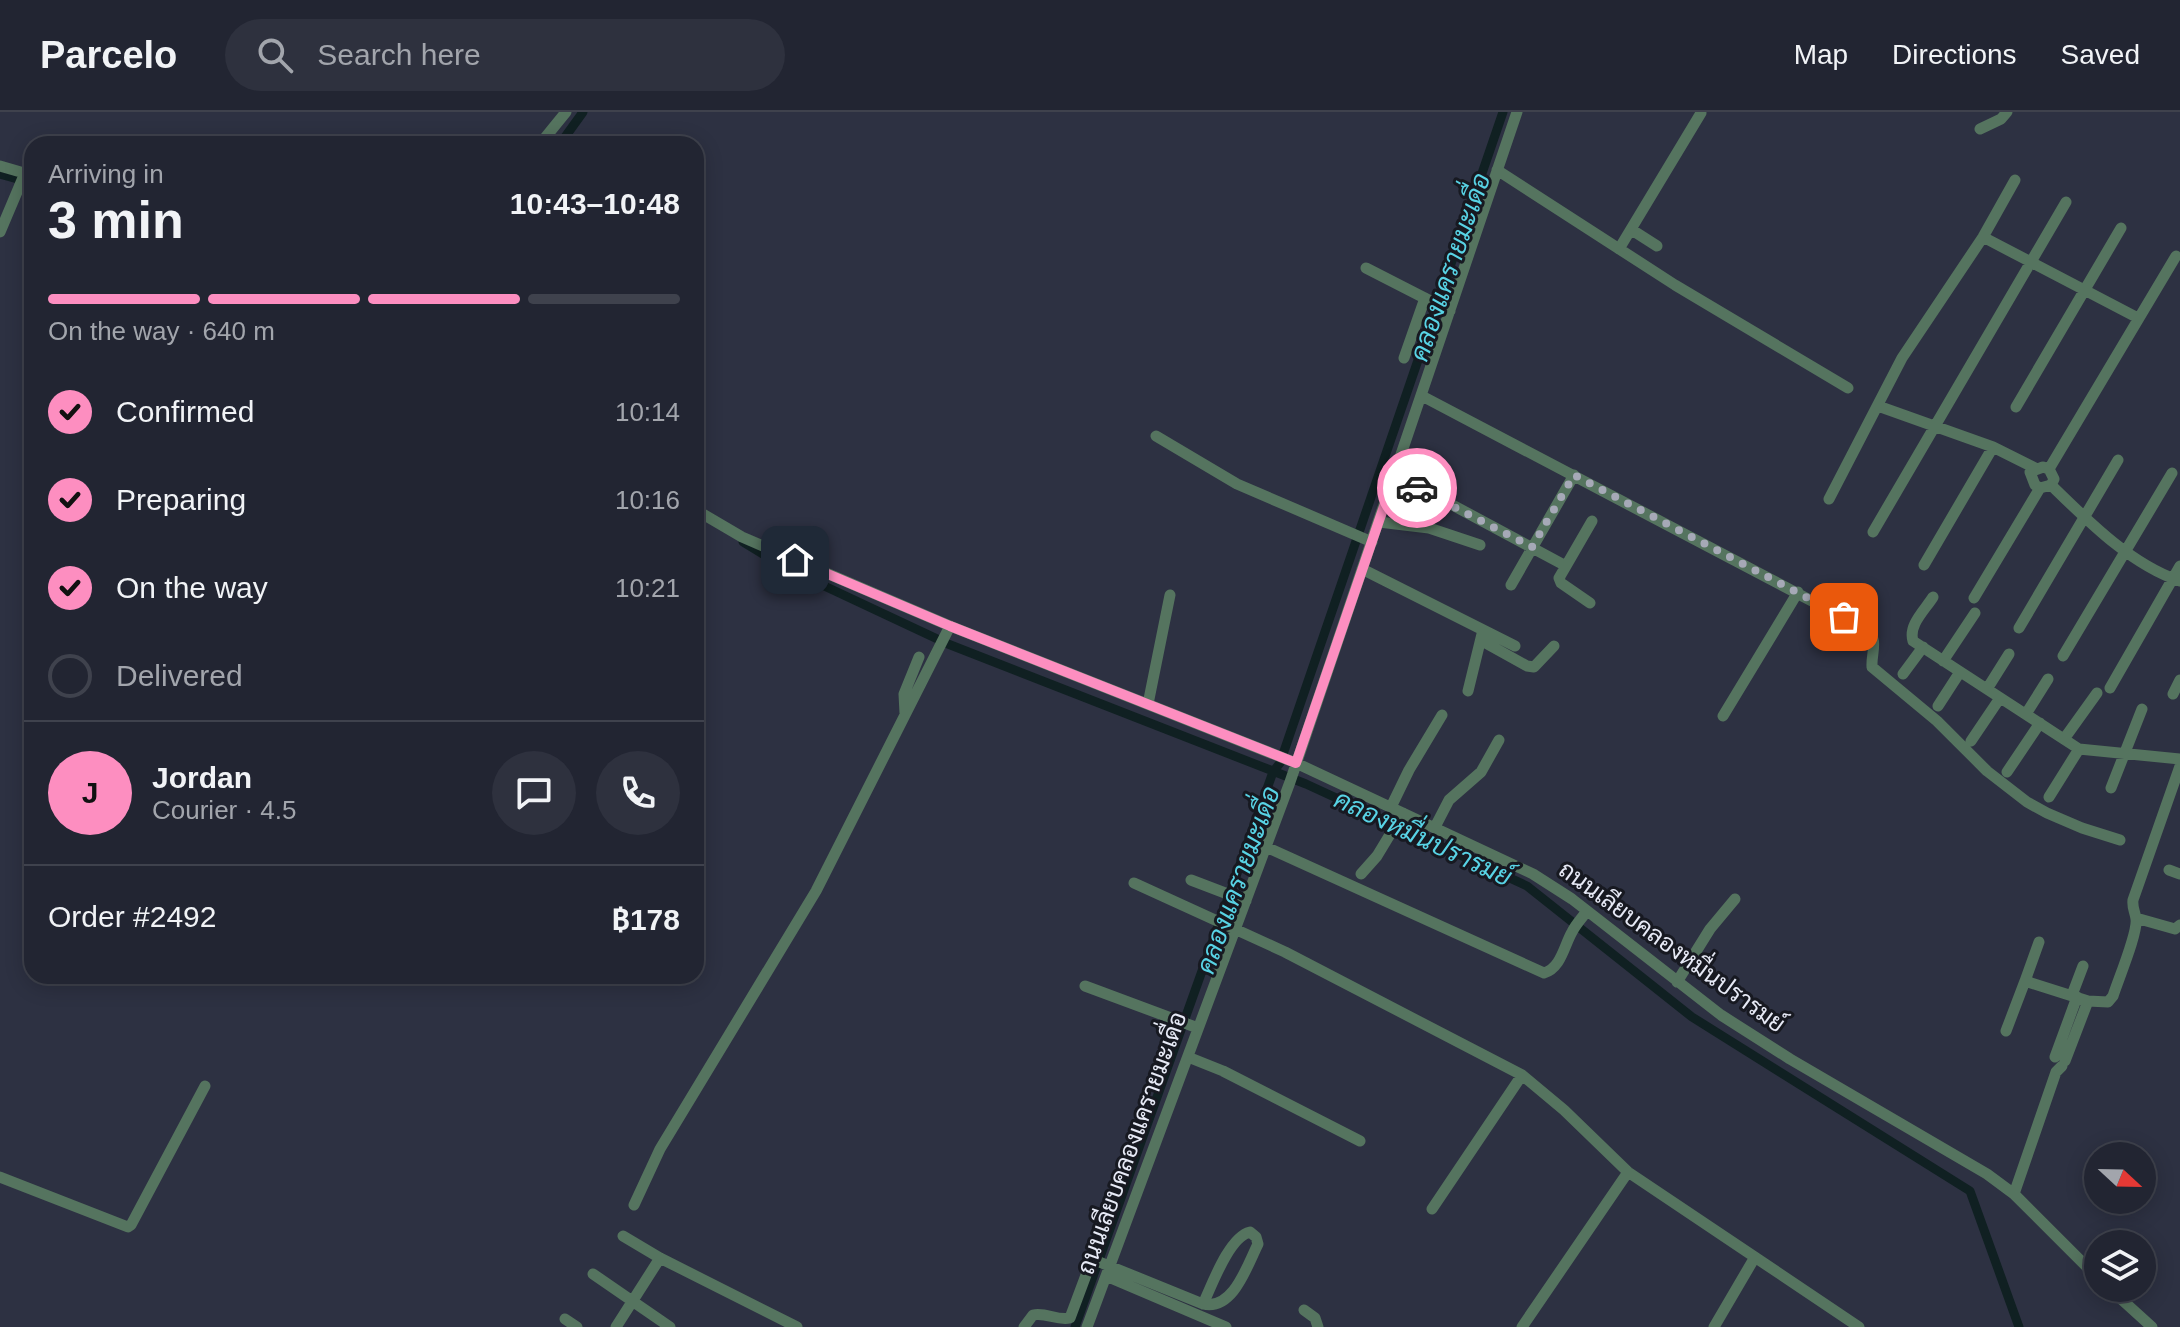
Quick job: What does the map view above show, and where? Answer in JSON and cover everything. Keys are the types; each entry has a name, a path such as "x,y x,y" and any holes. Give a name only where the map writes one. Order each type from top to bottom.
{"street":[{"path":"546,136 566,112"},
{"name":"ถนนเลียบคลองแครายมะเดื่อ","path":"1087,1327 1103,1265 1188,1057 1190,1026 1238,898 1266,847 1289,767 1362,569 1363,538 1379,522 1422,396 1437,304 1497,170 1517,112"},
{"path":"1980,129 2001,119 2007,112"},
{"path":"1619,249 1701,113"},
{"path":"0,166 24,175"},
{"path":"1497,170 1619,249 1848,388"},
{"path":"0,232 24,180"},
{"path":"1829,499 1902,358 1983,237 2015,180"},
{"path":"1873,532 2066,202"},
{"path":"2016,407 2121,228"},
{"path":"1632,230 1657,246"},
{"path":"1983,237 2138,318"},
{"path":"2176,256 2043,469 2030,472 2035,485 2046,487 2126,551 2176,580"},
{"path":"1366,268 1437,304 1404,358"},
{"path":"1422,396 1798,592 1873,635 1872,667 1877,673 1915,702 2005,786 2047,813 2120,840"},
{"path":"1878,406 1993,447 2043,469 2054,479 1974,598"},
{"path":"1156,436 1237,484 1363,538"},
{"path":"1924,565 1993,447"},
{"path":"2019,628 2118,460"},
{"path":"2063,656 2172,473"},
{"path":"1511,585 1574,475"},
{"path":"1394,477 1566,566"},
{"name":"ถนนเลียบคลองหมื่นปรารมย์","path":"704,515 742,537 946,633 1148,704 1289,767 1391,807 1398,822 1435,827 1533,874 1580,920 1677,982 1721,1015 1790,1059 1976,1167 2014,1194 2084,1264"},
{"path":"1590,603 1561,583 1559,578 1592,521"},
{"path":"1379,522 1429,528 1480,545"},
{"path":"2110,688 2176,580 2180,566"},
{"path":"1362,569 1482,636 1527,666 1534,667 1554,646"},
{"path":"1723,716 1798,592"},
{"path":"1148,704 1170,595"},
{"path":"1933,597 1911,635 1913,641 1943,661 2079,749 2180,759"},
{"path":"1943,661 1975,613"},
{"path":"634,1205 660,1149 816,891 946,633"},
{"path":"1482,636 1515,646"},
{"path":"1468,691 1482,636"},
{"path":"1903,674 1923,647"},
{"path":"1987,689 2009,654"},
{"path":"905,714 904,694 919,657"},
{"path":"1938,706 1960,672"},
{"path":"2026,714 2048,679"},
{"path":"2173,694 2180,680"},
{"path":"2064,739 2097,693"},
{"path":"1971,741 2000,698"},
{"path":"2111,788 2142,709"},
{"path":"1391,807 1442,715"},
{"path":"2007,772 2040,723"},
{"path":"1435,827 1449,800 1481,772 1499,740"},
{"path":"2049,797 2079,749"},
{"path":"2025,981 2079,998 2108,1002 2113,996 2136,918 2132,910 2133,900 2180,766"},
{"path":"1361,874 1398,822"},
{"path":"1266,847 1544,973 1552,971 1557,965 1580,920"},
{"path":"1191,880 1238,898"},
{"path":"1134,883 1228,925 1522,1075 1564,1110 1628,1172 1859,1327"},
{"path":"1677,982 1710,929 1735,899"},
{"path":"2136,918 2175,929 2180,925"},
{"path":"2006,1031 2039,942"},
{"path":"2014,1194 2060,1061 2079,998 2083,966"},
{"path":"1085,986 1190,1026"},
{"path":"1188,1057 1223,1071 1360,1141"},
{"path":"1432,1209 1522,1075"},
{"path":"0,1177 128,1227 162,1171 205,1086"},
{"path":"1522,1327 1628,1172"},
{"path":"1024,1327 1033,1315 1039,1313 1070,1318 1103,1265 1111,1208"},
{"path":"1103,1265 1203,1304 1214,1306 1224,1302 1237,1284 1258,1244 1250,1232 1244,1233 1231,1247 1203,1304"},
{"path":"623,1236 797,1327"},
{"path":"1714,1327 1755,1257"},
{"path":"616,1327 660,1258"},
{"path":"1103,1265 1226,1327"},
{"path":"593,1274 670,1327"},
{"path":"1218,1275 1237,1284"},
{"path":"2124,1302 2152,1327"},
{"path":"1304,1310 1315,1318 1318,1327"},
{"path":"565,1319 577,1327"}],"waterway":[{"path":"566,136 583,112"},
{"name":"คลองแครายมะเดื่อ","path":"1075,1327 1273,772 1280,763 1503,112"},
{"name":"คลองหมื่นปรารมย์","path":"0,174 24,181"},
{"name":"คลองหมื่นปรารมย์","path":"743,542 786,568 948,644 1306,784 1527,886 1692,1017 1970,1191 2019,1327"}],"way so far":[{"path":"1417,488 1532,547 1574,475 1844,617"}],"route":[{"path":"795,560 950,626 1296,763 1394,477 1417,488"}]}
